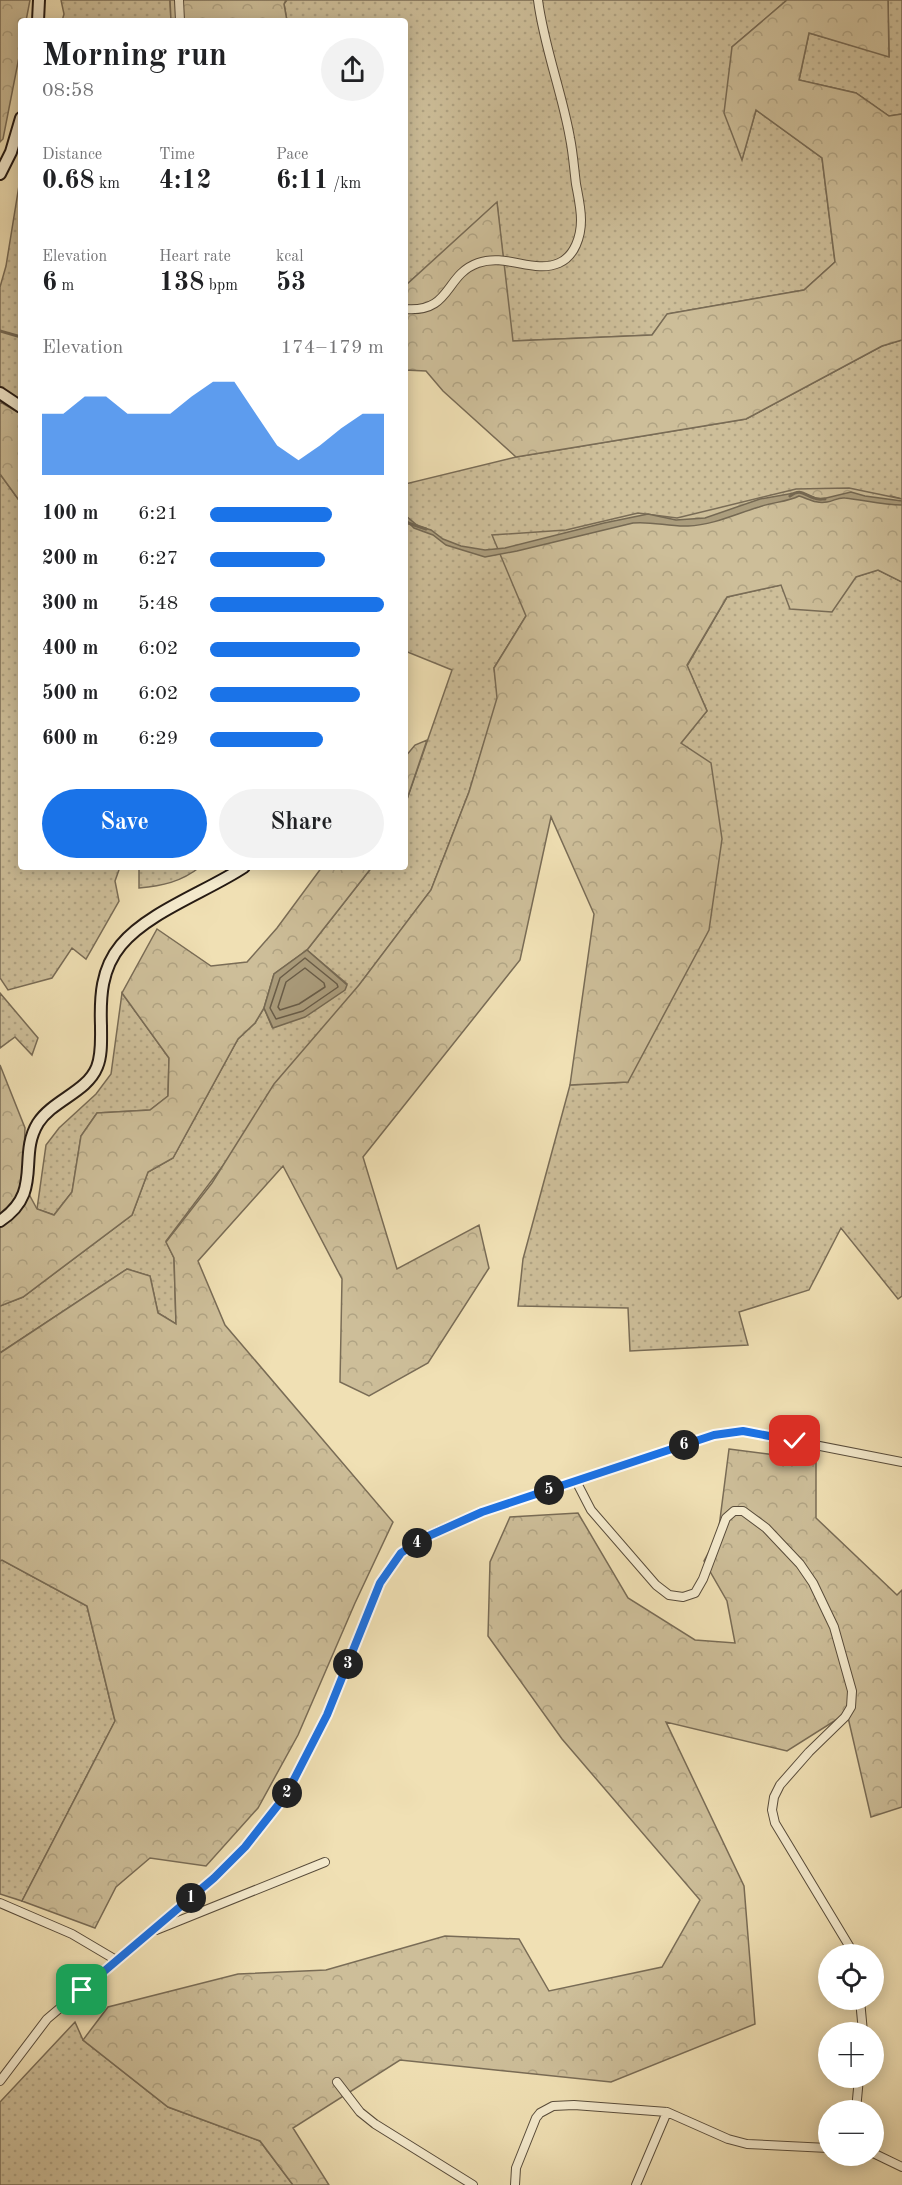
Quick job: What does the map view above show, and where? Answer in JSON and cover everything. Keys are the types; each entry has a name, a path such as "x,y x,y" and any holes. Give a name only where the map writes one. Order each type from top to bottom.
{"main road":[{"path":"38,18 39,0"},
{"path":"0,174 11,152 18,128"},
{"path":"0,393 18,405"},
{"path":"0,1221 15,1208 22,1198 28,1178 33,1135 38,1122 86,1082 97,1067 100,1054 102,983 110,960 135,931 239,870"}],"street":[{"path":"179,0 180,18"},
{"path":"408,309 428,308 438,302 462,273 476,264 495,259 537,266 547,265 559,263 574,249 581,221 570,137 548,52 538,0"},
{"path":"0,2081 47,2019 214,1878 245,1847 286,1795 327,1715 380,1583 401,1553 424,1538 482,1512 714,1435 743,1431 902,1462"},
{"path":"576,1481 591,1510 656,1585 669,1595 683,1597 694,1593 703,1579 726,1518 734,1511 743,1510 766,1528 807,1573 834,1627 852,1691 851,1707 845,1717 809,1752 780,1785 774,1797 772,1810 775,1823 848,1944"},
{"path":"146,1934 325,1862"},
{"path":"0,1903 72,1934 116,1960"},
{"path":"337,2082 360,2112 375,2124 473,2185"},
{"path":"515,2185 516,2168 536,2118 553,2106 574,2104 667,2112 737,2142 818,2147"},
{"path":"636,2185 667,2112"},
{"path":"884,2158 902,2167"}],"green space":[{"path":"0,0 30,0 27,18 18,18 18,62 3,139 0,142"},
{"path":"61,0 170,0 171,18 63,18"},
{"path":"170,0 286,0 284,4 286,18 171,18"},
{"path":"287,0 787,0 732,47 742,159 756,110 822,158 835,262 804,290 668,314 652,335 512,341 497,203 408,283 408,18 286,18 284,4"},
{"path":"787,0 888,0 889,57 809,33 799,80 856,93 889,116 902,114 902,340 882,346 746,419 516,457 443,391 426,371 408,370 408,283 497,202 513,341 652,335 667,314 804,290 835,262 822,158 756,110 742,160 724,113 732,47"},
{"path":"888,0 902,0 902,114 889,116 856,93 799,80 809,33 889,56"},
{"path":"18,192 18,412 0,402 0,287 6,266"},
{"path":"902,340 902,499 891,496 526,616 494,668 498,698 469,792 431,890 166,1241 174,1258 176,1324 158,1313 150,1276 127,1269 0,1353 0,1306 23,1297 132,1215 148,1172 173,1158 238,1039 255,1023 264,1008 272,1027 347,984 307,950 370,870 408,870 408,796 452,670 408,652 408,483 516,457 746,419 882,346"},
{"path":"0,402 18,412 18,499 0,474"},
{"path":"0,474 18,499 18,870 119,870 115,881 119,901 86,959 72,948 52,978 8,990 0,978"},
{"path":"849,488 902,499 902,582 878,570 856,577 832,612 790,609 781,585 727,597 687,665 707,711 681,743 711,763 722,839 709,930 628,1082 570,1085 594,914 551,817 520,960 363,1157 397,1269 479,1225 489,1268 428,1363 369,1396 340,1382 342,1279 283,1166 198,1261 225,1325 393,1522 298,1735 258,1808 206,1866 150,1858 116,1887 95,1928 22,1901 115,1721 87,1606 2,1560 0,1561 0,1353 127,1269 150,1276 158,1313 176,1324 174,1258 166,1242 212,1183 274,1084 359,985 431,890 469,792 497,698 494,668 526,616 492,535 566,530 638,513 677,518 796,489"},
{"path":"878,570 902,582 902,1296 898,1299 841,1228 809,1290 739,1312 748,1345 630,1351 628,1308 518,1306 523,1259 570,1085 628,1082 681,743 707,711 687,666 727,597 781,585 855,577"},
{"path":"427,740 408,796 408,753 415,745"},
{"path":"139,870 195,870 171,882 139,888"},
{"path":"320,870 370,870 307,950 274,974 264,1008 255,1023 238,1039 173,1158 148,1172 132,1215 23,1297 0,1306 0,1065 25,1128 23,1183 37,1209 54,1215 72,1192 81,1136 97,1113 150,1110 168,1096 169,1058 122,993 157,929 211,966 247,962 277,928"},
{"path":"0,993 38,1038 32,1055 15,1037 0,1048"},
{"path":"122,993 169,1058 168,1096 150,1110 97,1113 81,1136 72,1192 54,1215 37,1209 46,1145 59,1128 96,1094 111,1074"},
{"path":"729,1449 816,1460 816,1518 897,1595 902,1590 902,1807 871,1817 847,1713 787,1751 666,1722 744,1886 755,2024 611,2082 400,2060 293,2128 329,2185 293,2185 260,2141 168,2107 83,2040 108,2007 238,1974 326,1970 445,1936 519,1939 549,1991 662,1967 700,1900 562,1739 488,1636 490,1562 510,1517 578,1513 628,1598 695,1640 735,1643 727,1601 704,1561 718,1535"},
{"path":"2,1560 87,1606 115,1721 22,1901 0,1894 0,1561"},
{"path":"75,2022 83,2040 168,2107 260,2141 293,2185 0,2185 0,2102"}],"water":[{"path":"800,492 822,499 851,492 902,501 902,505 843,498 819,502 799,496 706,524 681,526 633,523 485,557 446,545 433,535 414,528 408,522 408,518 418,526 431,530 443,539 461,546 485,550 505,548 648,514 676,520 705,518 760,499"},
{"path":"307,950 347,985 345,990 305,1017 273,1028 264,1008 274,974"}],"waterway":[{"path":"0,331 18,336"},
{"path":"790,496 800,492 815,499 825,499"},
{"path":"408,523 426,529"}],"route":[{"path":"82,1990 214,1878 245,1847 286,1795 327,1715 380,1583 401,1553 424,1538 482,1512 714,1435 743,1431 795,1441"}]}
